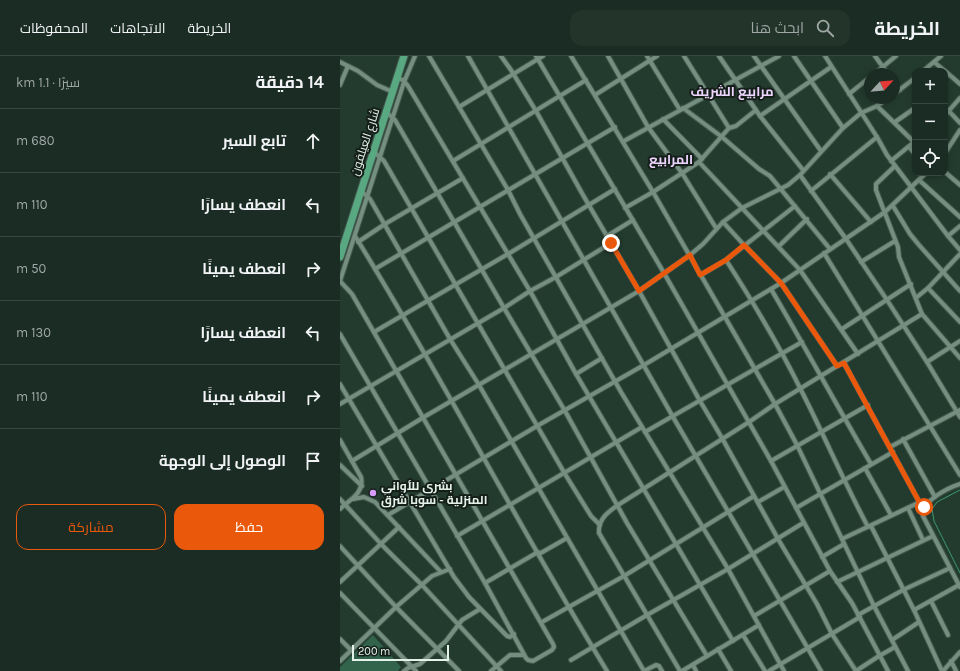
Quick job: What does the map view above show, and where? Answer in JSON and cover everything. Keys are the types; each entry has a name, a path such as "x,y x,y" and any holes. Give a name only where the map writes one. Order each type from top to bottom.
{"highway":[{"name":"شارع العيلفون","path":"340,257 361,191 377,154 386,112 404,56"}],"street":[{"path":"340,334 485,583 514,634 524,655 527,660 533,661 553,648 553,644 542,622 352,294 340,281 368,196 377,154 393,117 414,56"},
{"path":"428,56 508,190 615,381 728,569 784,671"},
{"path":"468,56 673,417 821,671"},
{"path":"501,56 514,74 536,111 639,291 670,349 806,585 832,634 856,671 895,647"},
{"path":"459,107 514,74 537,58 543,56"},
{"path":"571,56 624,141 775,404 797,445 874,606 908,671"},
{"path":"608,56 648,127 682,173 716,228"},
{"path":"647,56 682,109 722,137 759,169 770,176 830,249"},
{"path":"596,95 657,56"},
{"path":"684,56 729,128"},
{"path":"719,56 760,116 803,170"},
{"path":"754,56 821,151"},
{"path":"624,141 779,56"},
{"path":"794,56 843,128"},
{"path":"825,56 891,161 960,250"},
{"path":"875,56 883,67 896,56"},
{"path":"927,68 940,56"},
{"path":"537,58 698,332 771,461 822,557 837,582 847,595 888,671"},
{"path":"340,62 364,75 377,85 393,92"},
{"path":"934,62 941,68"},
{"path":"340,84 348,66"},
{"path":"760,116 831,67"},
{"path":"948,74 960,84"},
{"path":"397,78 404,82 414,94 481,206 576,374 733,641"},
{"path":"453,161 586,80"},
{"path":"900,90 912,80"},
{"path":"849,94 864,82"},
{"path":"960,98 949,111 960,123"},
{"path":"352,461 639,291 690,255 703,244 716,228 742,208 788,185 800,175 843,128 861,113 880,104"},
{"path":"877,106 913,140"},
{"path":"625,208 701,161 729,128 736,126 756,110"},
{"path":"895,122 912,110"},
{"path":"386,112 393,117 438,193 565,411 590,458 649,560 707,656"},
{"path":"663,119 742,208 800,270 858,354"},
{"path":"375,269 615,127"},
{"path":"948,149 959,134"},
{"path":"811,191 877,137"},
{"path":"891,161 912,144"},
{"path":"909,147 912,150"},
{"path":"377,154 384,161 565,474 591,516 600,525"},
{"path":"895,166 875,186 895,241 899,257 917,297 922,314 952,346 960,358"},
{"path":"830,174 870,222"},
{"path":"800,175 887,300 959,411 960,417"},
{"path":"948,175 960,185"},
{"path":"388,515 781,283 893,206 923,176"},
{"path":"358,242 411,208 463,178"},
{"path":"919,180 960,217"},
{"path":"374,332 454,284 508,254 615,189"},
{"path":"361,191 368,196 385,224 450,339 512,441 644,671 656,665 659,666 662,671"},
{"path":"700,275 726,260 796,206"},
{"path":"893,206 910,234 960,291"},
{"path":"778,246 806,219"},
{"path":"607,236 633,220"},
{"path":"723,222 781,283 837,366"},
{"path":"948,236 960,226"},
{"path":"355,236 403,315 510,505 607,671"},
{"path":"861,262 895,241"},
{"path":"340,404 585,260 611,243"},
{"path":"824,253 960,475"},
{"path":"917,297 928,288 960,254"},
{"path":"726,260 752,300 800,388 857,506 870,526 914,610 942,671 960,652"},
{"path":"842,329 911,284"},
{"path":"928,288 960,322"},
{"path":"771,289 871,464"},
{"path":"759,625 681,671 646,615 599,532 604,515 800,388 844,363 922,314"},
{"path":"927,362 960,341"},
{"path":"646,432 802,342"},
{"path":"576,374 602,358"},
{"path":"844,363 920,502 923,509 923,516 959,586 914,610"},
{"path":"340,384 450,569 480,609 507,636 510,637 514,634"},
{"path":"771,461 868,405"},
{"path":"890,447 959,411"},
{"path":"457,536 565,474 642,427"},
{"path":"903,439 936,497"},
{"path":"340,440 361,478 362,486 353,499"},
{"path":"796,508 893,452"},
{"path":"340,465 362,486"},
{"path":"865,468 891,515"},
{"path":"923,509 936,497 948,489 960,484"},
{"path":"758,502 784,487"},
{"path":"542,622 624,576 754,496"},
{"path":"340,509 353,499 364,497 371,499 441,572"},
{"path":"340,499 380,544 422,585 457,625 501,671"},
{"path":"842,540 920,502"},
{"path":"908,508 923,540"},
{"path":"571,660 593,648 620,630 728,569 803,523"},
{"path":"340,582 399,527"},
{"path":"837,582 886,557 933,536"},
{"path":"485,583 567,538"},
{"path":"822,557 844,544"},
{"path":"340,546 396,607 459,671"},
{"path":"769,671 832,634 874,606 903,590 950,568"},
{"path":"340,661 396,607 432,576 450,569"},
{"path":"754,616 830,571"},
{"path":"340,593 416,671"},
{"path":"931,601 948,636"},
{"path":"404,671 420,664 446,641 457,625 480,609"},
{"path":"892,640 919,622"},
{"path":"744,635 765,671"},
{"path":"340,639 351,650"},
{"path":"718,650 731,671"},
{"path":"491,671 510,655 524,655"},
{"path":"951,661 956,671"},
{"path":"693,665 696,671"}],"green space":[{"path":"373,635 401,667 398,671 340,671 340,667"}],"waterway":[{"path":"960,490 937,502 932,509 934,521 960,573"}],"place":[{"name":"بشرى للأواني المنزلية - سوبا شرق","path":"373,493"}],"district":[{"name":"مرابيع الشريف","path":"732,91"},
{"name":"المرابيع","path":"671,159"}],"route":[{"path":"611,243 639,291 690,255 700,275 726,260 744,245 781,283 837,366 844,363 923,509 924,507"}]}
